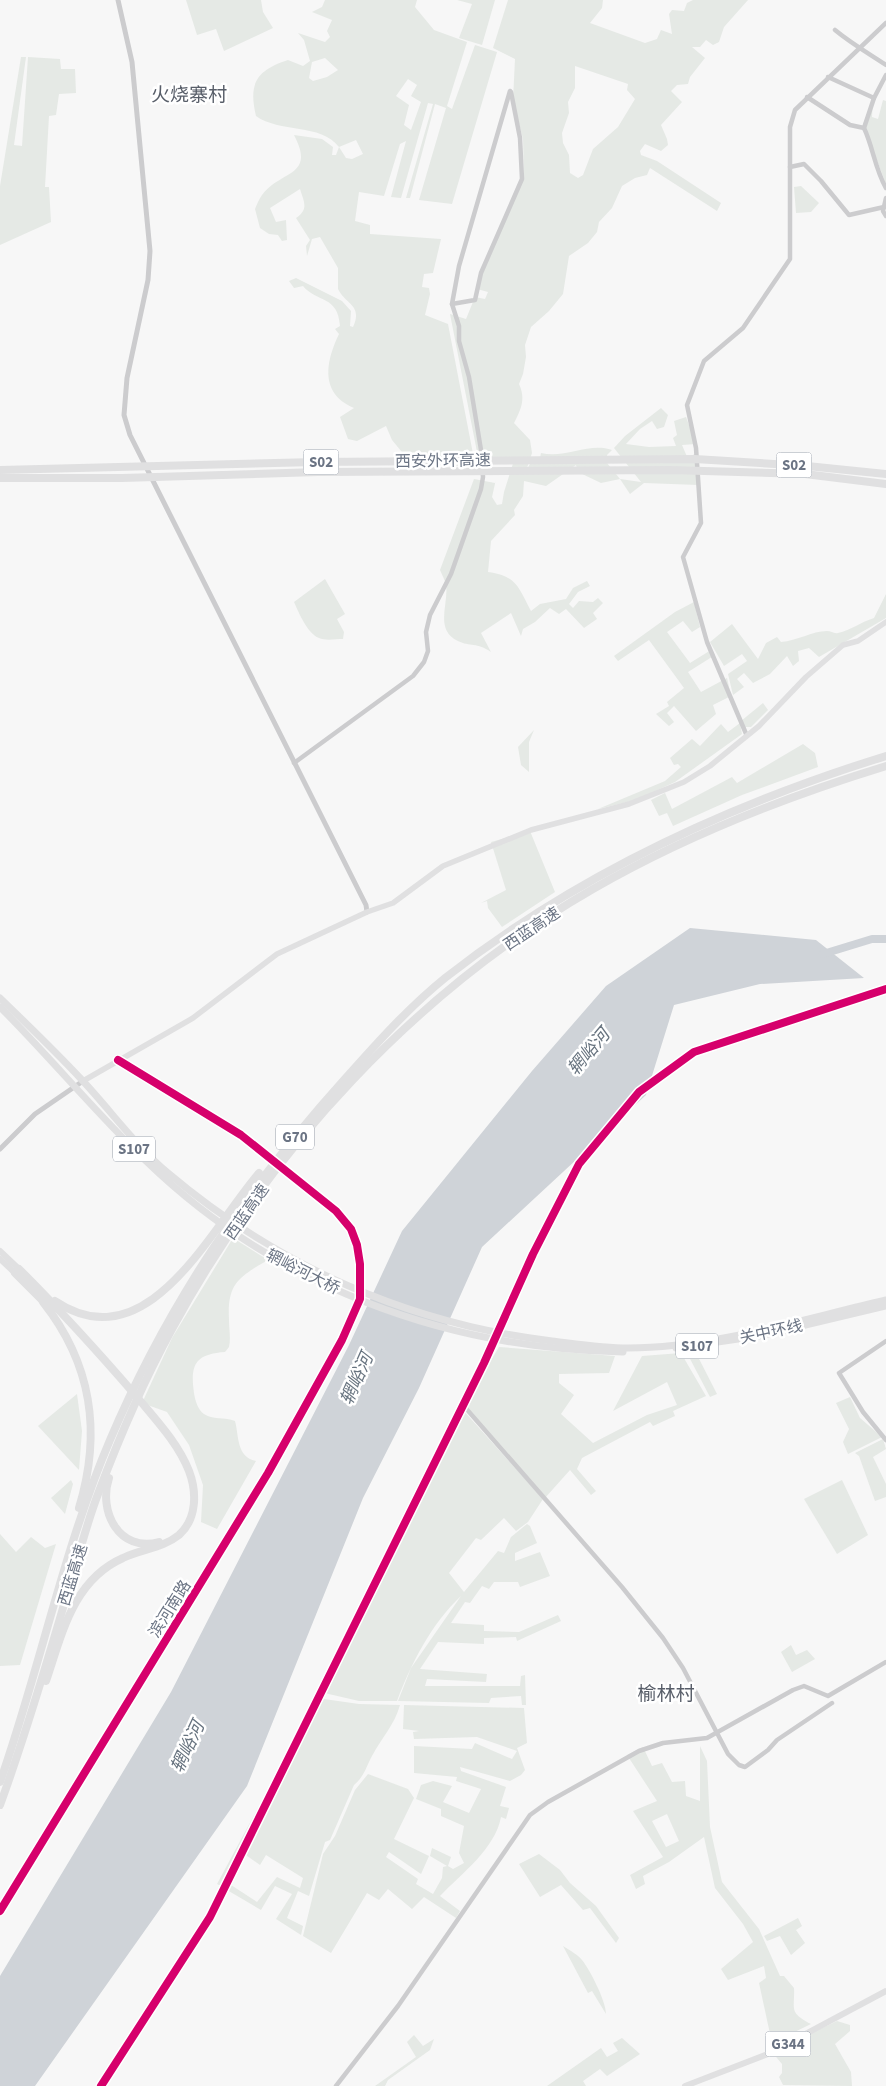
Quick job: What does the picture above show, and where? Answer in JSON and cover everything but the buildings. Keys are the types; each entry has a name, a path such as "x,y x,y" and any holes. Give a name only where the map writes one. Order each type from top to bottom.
{"highway":[{"name":"西安外环高速","path":"0,470 119,466 698,459 807,466 886,474"},
{"name":"西安外环高速","path":"0,478 122,478 318,472 699,471 805,474 886,484"},
{"name":"西蓝高速","path":"0,1782 28,1698 56,1596 85,1505 134,1385 192,1279 235,1213 306,1123 387,1032 444,979 515,929 589,881 672,838 762,798 886,754"},
{"name":"西蓝高速","path":"0,1805 20,1752 96,1497 126,1426 171,1332 239,1221 283,1161 394,1037 454,985 511,942 592,890 672,847 760,808 886,766"},
{"name":"S107","path":"0,998 83,1081 150,1156 200,1202"},
{"name":"S107","path":"0,1007 146,1161 200,1202"},
{"path":"17,1271 44,1294 70,1311 90,1317 120,1315 145,1306 161,1294 178,1277 247,1187 280,1148 306,1123"},
{"name":"辋峪河大桥","path":"200,1202 285,1255 341,1284 421,1314 506,1339"},
{"path":"17,1271 59,1324 74,1350 84,1378 90,1418 91,1444 88,1474 60,1574 56,1596"},
{"path":"35,1293 114,1373"},
{"path":"20,1752 30,1731 68,1618 86,1586 100,1571 114,1562 172,1540 182,1531 191,1517 194,1495 189,1472 178,1451 114,1373 44,1294"},
{"name":"关中环线","path":"506,1339 628,1348 694,1342 886,1300"},
{"name":"关中环线","path":"506,1339 579,1351 629,1352 694,1347 759,1336 886,1306"},
{"path":"126,1426 107,1483 107,1511 112,1523 120,1533 130,1540 148,1544 167,1539 180,1528 187,1514 190,1499 187,1478 183,1467 155,1422"}],"main road":[{"path":"83,1081 193,1018 277,954 367,912 393,903 443,866 522,833 628,804 684,782 710,766 775,712 806,677 843,645 858,641 886,622"},
{"path":"0,1251 17,1271"},
{"path":"0,1259 17,1271"},
{"name":"G344","path":"685,2086 768,2054 886,1991"}],"street":[{"path":"118,0 132,62 150,251 148,280 127,378 124,415 130,434 366,905 367,912"},
{"path":"747,736 707,642 683,557 701,523 696,448 687,405 704,361 742,328 790,259 790,127 795,110 886,23"},
{"path":"835,30 858,49 867,52 886,65"},
{"path":"886,75 874,98 864,128 872,146 878,172 886,188"},
{"path":"828,77 874,98"},
{"path":"294,763 412,676 424,662 428,651 426,632 430,615 450,574 484,476 469,376 452,304 459,266 510,91 520,138 522,178 481,273 475,300 452,304"},
{"path":"807,97 850,125 864,128"},
{"path":"790,167 804,164 849,215 884,207"},
{"path":"886,198 883,211 886,216"},
{"path":"102,2086 210,1917 463,1405 533,1254 579,1164 640,1092 694,1052 886,989"},
{"name":"滨河南路","path":"0,1911 268,1474 354,1317 360,1299 359,1254 354,1237 341,1216 310,1188 241,1135 118,1060"},
{"path":"0,1149 35,1114 83,1081"},
{"path":"886,1341 839,1373 863,1412 886,1440"},
{"path":"463,1405 622,1587 663,1638 683,1668 728,1754 739,1765 745,1767 768,1750 786,1733 832,1703"},
{"path":"336,2086 398,2006 530,1815 548,1802 639,1751 663,1743 707,1738 793,1690 804,1686 828,1696 886,1662"}],"shaded area":[{"path":"186,0 261,0 263,12 273,28 224,51 216,29 197,35"},
{"path":"325,0 417,0 415,7 434,30 467,42 447,106 452,109 475,45 497,52 452,204 419,200 446,108 435,104 410,198 406,198 433,104 428,103 401,198 391,197 406,141 400,144 384,196 359,192 355,221 370,225 370,234 441,239 433,273 424,274 422,287 429,288 430,294 425,315 448,324 474,459 461,465 439,465 417,459 413,472 406,457 392,440 386,426 357,441 348,439 340,417 354,408 335,395 328,377 331,356 339,334 335,329 340,326 338,316 331,304 314,295 303,286 294,288 289,281 296,278 342,301 351,311 350,326 353,327 356,320 355,310 338,289 338,268 320,237 312,239 307,256 306,246 310,240 296,218 303,212 304,208 300,189 270,208 276,222 286,220 287,240 282,241 278,235 269,234 260,228 255,209 261,197 270,187 299,166 301,159 300,149 294,135 322,139 333,147 332,155 336,155 339,147 322,134 265,121 256,116 254,105 254,86 262,73 288,60 303,66 310,61 304,40 298,33 325,42 330,37 327,31 332,20 312,12 322,7","holes":["325,58 338,70 327,77 313,81 309,78 312,62","408,79 417,85 411,96 421,102 411,130 404,125 409,105 396,96","356,140 363,154 352,159 346,158 339,147"]},
{"path":"457,0 495,0 482,45 459,38 472,4"},
{"path":"508,0 603,0 602,8 590,23 645,43 657,39 661,30 672,34 669,14 672,10 684,11 687,3 693,0 748,0 724,27 719,42 713,45 706,40 700,47 692,47 705,58 690,77 688,84 677,85 671,91 682,102 661,125 668,145 661,151 645,144 640,151 641,155 657,161 721,203 717,211 650,168 647,175 635,178 622,186 612,208 599,222 597,232 588,243 569,256 563,294 549,311 531,327 525,345 526,357 519,384 522,404 514,423 530,440 532,453 526,471 530,464 540,458 541,453 559,454 603,448 612,450 607,455 607,463 620,479 601,483 578,472 576,465 546,486 524,481 523,496 514,510 515,515 491,541 488,572 505,576 516,584 531,611 540,604 566,599 573,588 587,581 590,586 578,592 569,604 573,608 579,601 593,602 598,598 603,603 593,613 597,619 584,628 566,609 559,614 550,608 535,622 523,629 521,636 511,613 481,633 491,652 482,647 458,641 446,630 444,616 446,585 440,570 474,479 495,483 496,479 492,497 497,505 502,504 515,457 478,457 450,314 466,319 475,297 485,299 488,292 477,289 479,282 524,176 523,139 513,100 515,59 493,48","holes":["575,66 628,84 627,90 635,99 618,127 593,149 583,175 578,178 570,173 569,155 563,143 562,133 569,113 568,102 575,88"]},
{"path":"21,57 26,57 14,145 22,146 28,57 60,59 61,69 75,69 76,93 59,94 56,115 49,116 45,187 49,187 51,222 0,245 0,186"},
{"path":"873,99 872,117 878,119 883,100 886,101 886,184 863,124"},
{"path":"801,186 819,203 811,212 796,213 794,187"},
{"path":"661,408 668,415 664,427 657,429 652,421 640,429 626,444 649,447 676,446 673,438 677,435 674,421 686,417 696,444 682,445 688,459 698,451 698,485 644,483 630,494 620,479 641,482 614,448 625,436"},
{"path":"325,579 345,614 337,619 344,632 343,639 319,638 311,632 294,602"},
{"path":"886,594 886,618 819,657 809,648 798,651 799,661 793,666 787,656 770,674 753,683 744,673 737,679 744,687 733,695 728,674 747,661 742,654 724,666 710,642 732,624 758,659 766,643 777,637 781,642 821,631 838,633 874,618"},
{"path":"694,602 700,627 692,632 683,621 667,632 690,663 711,650 715,655 688,672 701,692 727,678 731,696 713,705 716,714 696,731 674,706 667,713 674,722 669,726 656,714 669,706 667,702 684,688 649,640 618,661 614,656 675,612"},
{"path":"763,703 768,710 751,727 744,727 741,721"},
{"path":"740,723 742,734 675,782 636,800 598,809 665,781 681,767 678,764 674,765 670,758 692,739 700,746 721,724 728,732"},
{"path":"534,730 529,742 529,772 521,765 518,747"},
{"path":"803,744 815,753 818,767 742,795 673,826 667,813 659,816 651,800 665,793 672,809 732,777 737,783"},
{"path":"530,831 555,892 502,927 488,908 487,901 481,903 506,890 491,842"},
{"path":"233,1238 268,1260 249,1271 237,1282 233,1289 229,1307 229,1347 225,1352 201,1358 194,1368 194,1393 200,1410 207,1416 235,1421 242,1450 250,1459 256,1461 217,1529 201,1522 203,1485 189,1445 167,1412 142,1403 172,1338"},
{"path":"499,1347 615,1356 609,1373 559,1374 559,1383 574,1395 561,1414 593,1443 647,1415 677,1405 667,1382 613,1411 642,1356 681,1353 706,1396 673,1411 675,1416 653,1426 650,1422 582,1458 577,1469 596,1491 591,1495 570,1470 545,1498 464,1406"},
{"path":"695,1351 717,1394 710,1397 688,1355"},
{"path":"77,1394 82,1431 79,1470 38,1426"},
{"path":"850,1397 860,1418 882,1437 848,1454 843,1442 849,1429 836,1403"},
{"path":"462,1409 543,1499 528,1522 516,1531 504,1518 481,1540 476,1538 449,1573 464,1592 498,1551 504,1553 511,1537 527,1524 530,1526 537,1543 515,1553 515,1561 540,1552 550,1576 520,1587 518,1582 494,1582 489,1589 482,1586 470,1603 465,1602 451,1623 484,1625 484,1631 519,1632 558,1615 561,1621 517,1641 516,1637 484,1638 484,1644 438,1642 420,1669 487,1674 486,1682 427,1679 425,1686 520,1686 521,1676 525,1675 526,1705 522,1705 521,1696 491,1698 489,1703 398,1701 411,1669 397,1701 359,1701 320,1692 362,1617","holes":["461,1596 411,1668 440,1619"]},
{"path":"883,1439 886,1449 873,1457 886,1484 886,1497 875,1501 859,1456 855,1453"},
{"path":"71,1480 73,1484 65,1514 51,1498"},
{"path":"842,1480 868,1535 837,1554 804,1499"},
{"path":"0,1534 16,1552 31,1537 45,1548 56,1544 20,1665 0,1666"},
{"path":"791,1645 796,1655 807,1650 815,1659 792,1672 781,1652"},
{"path":"317,1698 359,1704 400,1705 388,1731 376,1749 363,1775 354,1785 330,1840 325,1842 309,1896 298,1891 287,1918 303,1926 301,1935 276,1919 292,1894 275,1886 261,1910 227,1890 231,1885 257,1902 277,1877 300,1888 303,1878 266,1855 260,1865 243,1853 221,1886 217,1884"},
{"path":"404,1705 524,1708 527,1743 517,1748 525,1770 521,1775 510,1781 460,1767 461,1771 506,1787 500,1806 509,1808 506,1819 501,1817 498,1829 485,1850 440,1896 460,1911 456,1918 424,1897 412,1909 388,1889 379,1900 367,1893 331,1953 303,1936 323,1854 335,1836 355,1790 368,1774 408,1789 414,1798 394,1839 429,1856 421,1874 389,1852 386,1857 418,1879 416,1884 433,1894 442,1878 443,1867 447,1866 430,1856 432,1848 451,1857 448,1866 453,1869 464,1863 459,1853 464,1826 441,1816 441,1809 416,1799 421,1785 433,1781 452,1786 443,1802 469,1813 481,1789 456,1781 457,1777 414,1773 414,1746 472,1749 475,1743 512,1759 517,1751 477,1737 414,1739 413,1732 419,1731 403,1729"},
{"path":"700,1746 707,1761 710,1827 722,1882 759,1929 780,1976 784,1976 794,1988 794,2009 796,2013 811,2024 772,2043 759,1983 766,1978 764,1966 728,1980 721,1969 753,1942 743,1924 715,1888 704,1837 669,1862 643,1876 645,1884 636,1889 630,1875 663,1857 633,1811 657,1801 627,1755 643,1747 652,1766 662,1763 672,1782 685,1781 686,1796 700,1801","holes":["667,1814 679,1841 666,1847 652,1821"]},
{"path":"539,1854 560,1870 570,1883 596,1906 619,1938 616,1943 590,1908 583,1910 561,1885 540,1897 519,1864"},
{"path":"798,1918 802,1926 796,1930 805,1943 791,1955 780,1936 767,1941 764,1936"},
{"path":"563,1946 582,1960 601,1994 606,2014 592,1991 588,1993"},
{"path":"837,2021 850,2025 850,2031 835,2044 851,2072 852,2086 783,2085 779,2077 782,2073 782,2064 772,2052"},
{"path":"414,2035 423,2046 434,2039 430,2050 388,2080 385,2086 375,2086 416,2057 407,2042"},
{"path":"622,2038 640,2054 607,2076 600,2069 583,2081 586,2086 547,2086 601,2048 607,2057 618,2051 613,2043"}],"water":[{"path":"690,928 816,940 864,978 760,984 674,1005 646,1095 482,1247 419,1388 363,1498 247,1786 35,2086 0,2086 0,1976 171,1692 349,1345 402,1231 532,1071 606,986"}],"waterway":[{"name":"辋峪河","path":"823,954 872,939 886,939"}],"cycle path":[{"path":"101,2086 210,1917 484,1363 533,1254 579,1164 639,1092 694,1052 886,989"},
{"path":"0,1911 268,1473 342,1340 360,1299 360,1264 357,1245 351,1229 336,1211 241,1135 118,1060"}],"district":[{"name":"火烧寨村","path":"189,95"},
{"name":"榆林村","path":"666,1694"}]}
